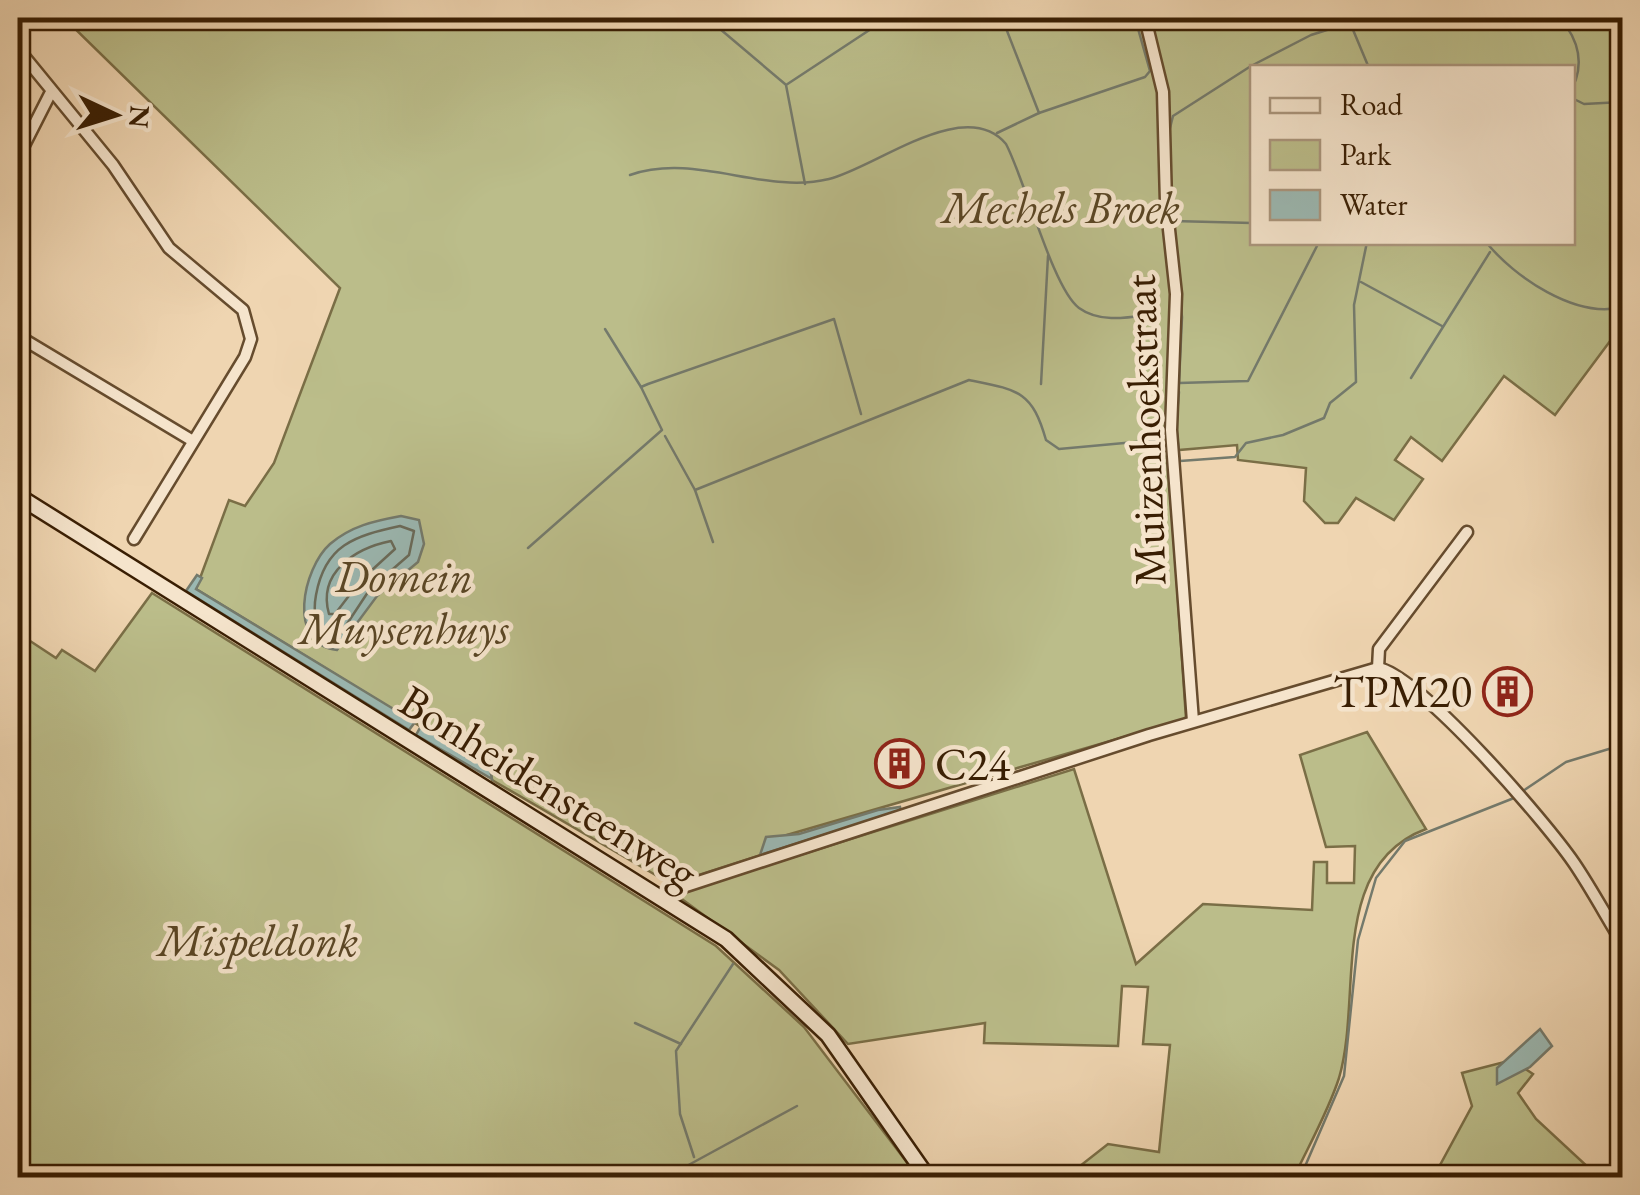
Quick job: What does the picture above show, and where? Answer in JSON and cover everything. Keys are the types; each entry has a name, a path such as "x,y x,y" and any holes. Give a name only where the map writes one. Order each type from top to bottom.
{"street":[{"name":"Muizenhoekstraat","path":"1145,18 1163,92 1166,202 1176,294 1171,430 1194,721"},
{"path":"18,50 50,94 112,165 168,248 230,296 250,323 251,339 244,357 134,539"},
{"path":"18,157 50,94"},
{"path":"18,336 193,442"},
{"name":"Bonheidensteenweg","path":"18,496 726,939 828,1035 928,1178"},
{"path":"1378,668 1379,649 1467,532"},
{"path":"664,898 680,888 832,836 1194,721 1378,668 1400,675 1428,699 1516,796 1572,860 1622,942"}],"green space":[{"path":"64,18 1622,18 1622,325 1555,415 1504,376 1442,461 1411,437 1395,460 1423,479 1394,520 1356,498 1338,523 1325,523 1304,501 1306,468 1238,460 1237,445 1168,451 1186,719 787,835 761,855 671,884 492,780 490,769 196,589 229,500 245,506 274,463 340,288"},
{"name":"Mispeldonk","path":"152,593 716,946 804,1027 918,1177 18,1177 18,633 56,658 62,650 95,671"},
{"path":"1367,732 1426,829 1395,847 1374,872 1361,903 1339,1078 1294,1177 1066,1177 1108,1144 1159,1152 1170,1045 1143,1044 1148,987 1122,986 1118,1046 984,1043 985,1023 848,1044 779,970 679,897 685,891 1074,769 1136,964 1203,904 1312,910 1314,862 1327,862 1327,883 1354,883 1355,846 1326,847 1300,755"},
{"path":"1512,1060 1533,1074 1518,1093 1536,1119 1591,1170 1622,1172 1622,1178 1433,1178 1472,1106 1462,1073"}],"water":[{"path":"401,516 419,520 424,544 418,562 377,596 337,650 321,645 305,621 304,604 320,555 355,529"},
{"path":"197,575 202,578 196,589 415,722 409,730 186,591"},
{"path":"421,726 490,769 492,779 416,735"},
{"path":"900,807 901,811 760,855 766,837 799,834"},
{"path":"1540,1029 1552,1046 1530,1067 1497,1084 1497,1068"}],"waterway":[{"path":"707,18 785,84"},
{"path":"805,184 786,85 874,27 868,18"},
{"path":"997,133 1039,113 1002,18"},
{"path":"1039,113 1145,77 1150,71 1135,18"},
{"path":"1253,65 1311,35 1365,18"},
{"path":"1560,18 1578,52 1575,82"},
{"path":"1351,25 1368,65"},
{"path":"1169,132 1173,116 1250,67"},
{"path":"1575,100 1584,104 1622,102"},
{"path":"630,175 680,168 780,182 829,179 944,131 968,127 989,131 1006,144 1049,257 1069,297 1079,308 1106,318 1155,314"},
{"path":"1171,185 1173,221 1250,223"},
{"path":"1173,222 1182,317 1179,383 1248,381 1317,245"},
{"path":"1179,392 1176,426 1180,461 1235,457 1246,443 1283,435 1324,418 1330,403 1356,382 1354,305 1366,245"},
{"path":"1489,245 1529,281 1566,301 1585,307 1622,307"},
{"path":"1411,378 1490,252"},
{"path":"1041,384 1048,256"},
{"path":"1361,282 1442,326"},
{"path":"528,548 662,430 641,387 648,384 834,319 861,414"},
{"path":"605,329 641,387"},
{"path":"713,542 695,490 969,380 1021,395 1035,411 1046,440 1059,449 1157,440"},
{"path":"665,436 695,490"},
{"path":"1520,793 1566,762 1622,745"},
{"path":"1300,1178 1344,1076 1358,940 1376,878 1405,841 1514,798"},
{"path":"694,1157 680,1114 676,1051 733,964"},
{"path":"635,1023 681,1044"},
{"path":"678,1178 683,1168 797,1106"}],"place":[{"name":"TPM20","path":"1507,691"},
{"name":"C24","path":"900,764"}],"park label":[{"name":"Mechels Broek","path":"1061,207"},
{"name":"Domein Muysenhuys","path":"404,602"}]}
